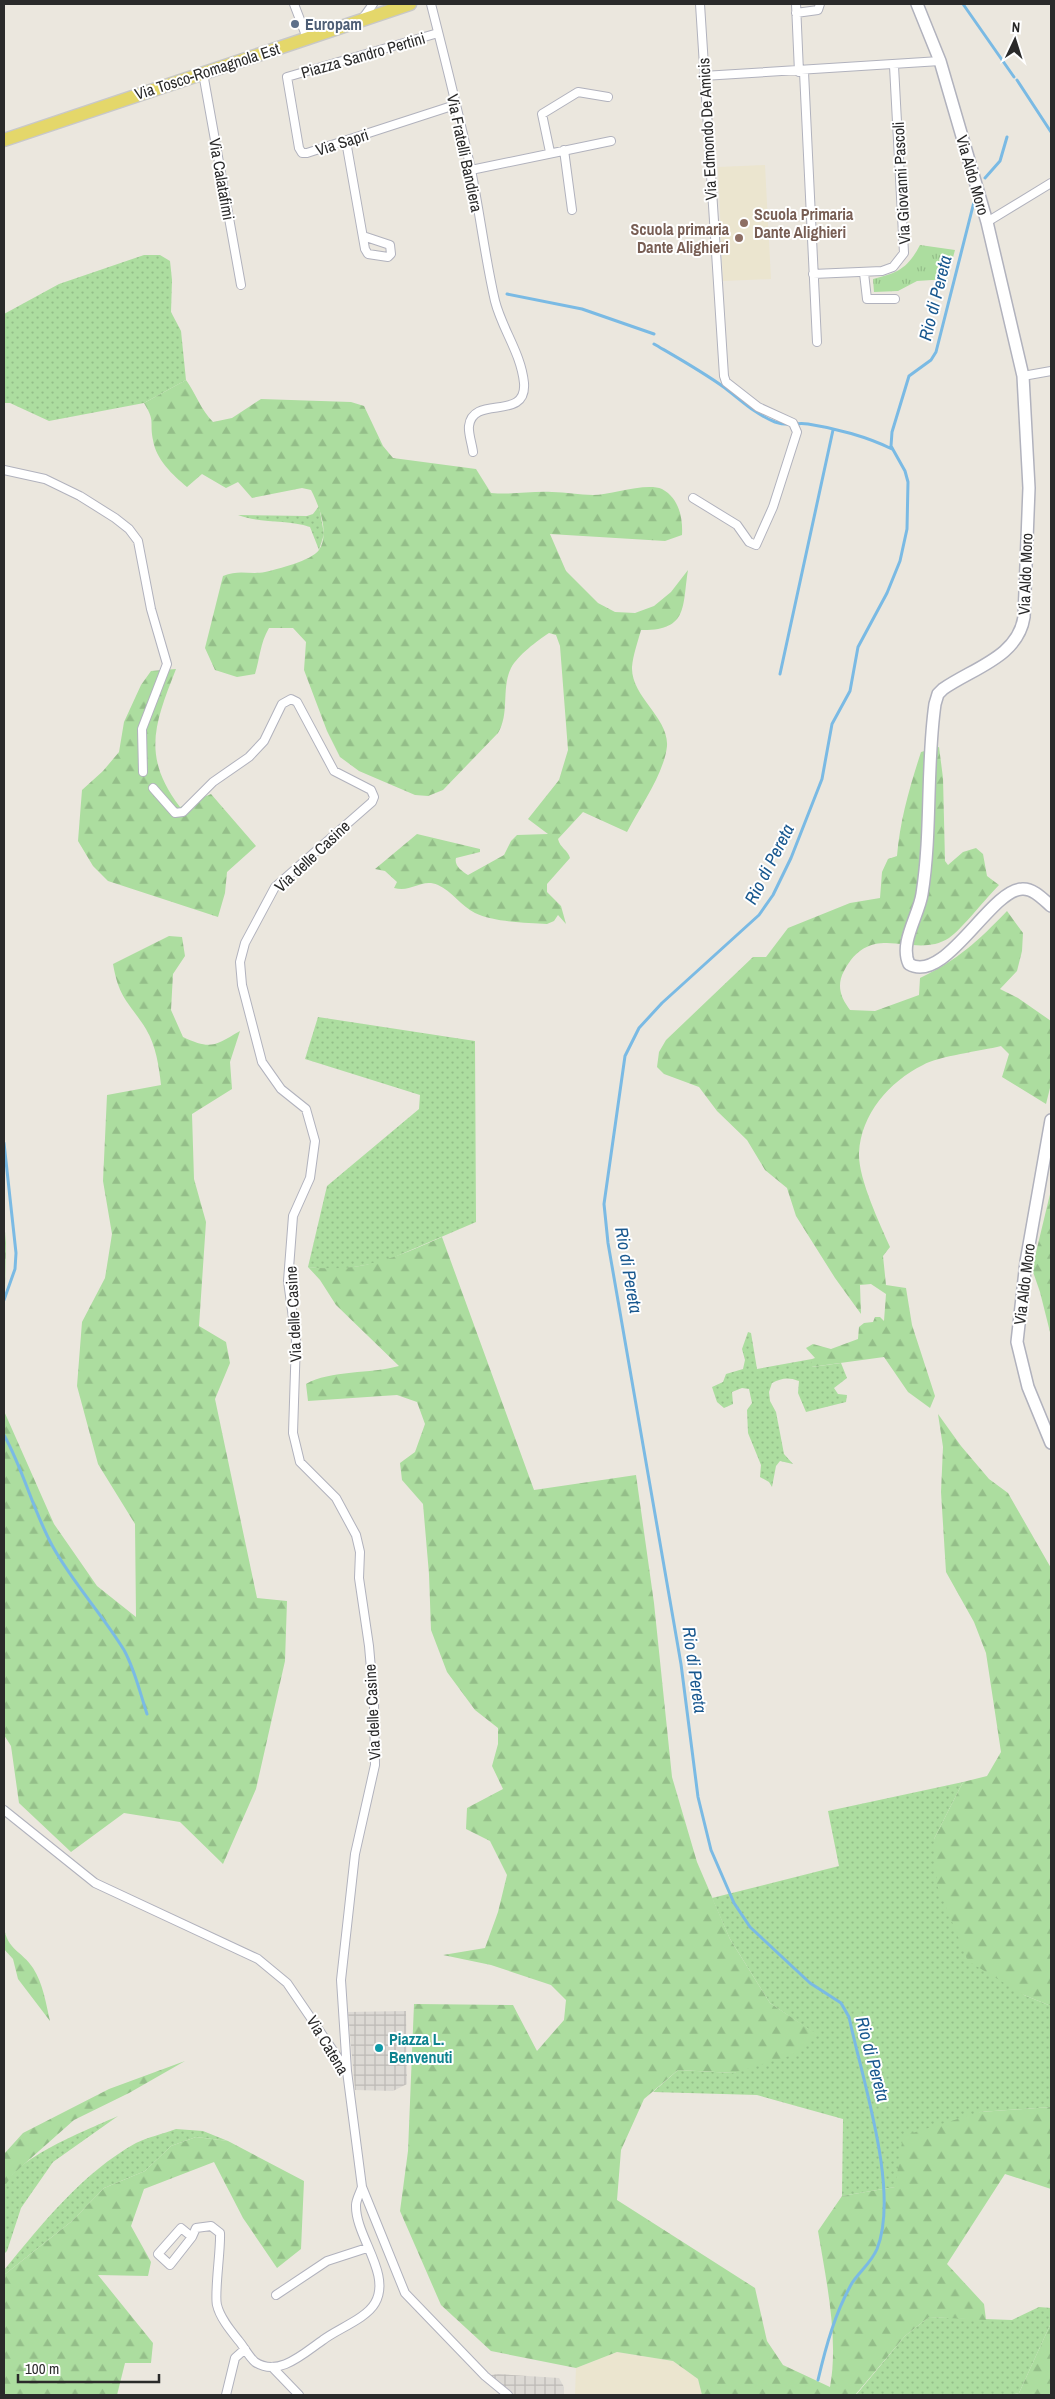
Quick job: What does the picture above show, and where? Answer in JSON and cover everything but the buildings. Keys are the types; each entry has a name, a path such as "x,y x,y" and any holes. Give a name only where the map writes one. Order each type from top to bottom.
{"main road":[{"name":"Via Tosco-Romagnola Est","path":"4,140 361,20 388,6 410,4"},
{"name":"Via Aldo Moro","path":"917,4 940,61 987,222 1023,376 1029,488 1023,624 1019,636 1007,651 948,686 938,694 933,718 922,895 908,941 906,958 909,964 919,968 931,964 951,951 1001,901 1018,889 1031,890 1051,906"},
{"name":"Via Aldo Moro","path":"1051,1120 1026,1262 1017,1342 1028,1387 1051,1443"}],"street":[{"path":"294,4 307,38"},
{"path":"361,20 373,4"},
{"name":"Via Fratelli Bandiera","path":"431,4 471,170 496,303 517,352 523,374 524,392 520,400 510,405 490,408 472,417 469,426 473,452"},
{"name":"Via Edmondo De Amicis","path":"693,498 737,525 749,542 756,545 773,507 797,432 793,423 758,407 726,382 724,376 703,76 700,4"},
{"path":"796,4 802,72 817,342"},
{"path":"796,13 818,10 820,4"},
{"name":"Piazza Sandro Pertini","path":"288,77 438,33"},
{"path":"703,76 802,72 940,61"},
{"name":"Via Giovanni Pascoli","path":"813,274 864,273 887,270 899,261 904,252 894,66"},
{"name":"Via Calatafimi","path":"203,73 241,285"},
{"name":"Via Sapri","path":"288,77 299,148 302,153 346,141 455,105"},
{"path":"550,152 542,114 578,92 608,97"},
{"path":"346,141 363,236"},
{"path":"471,170 550,152 611,141"},
{"path":"564,150 572,210"},
{"path":"987,222 1051,183"},
{"path":"864,273 867,299 895,299"},
{"path":"1023,376 1051,371"},
{"path":"4,470 46,478 80,496 115,518 129,529 138,541 151,609 167,664 142,729 143,772"},
{"name":"Via delle Casine","path":"153,788 175,813 183,812 213,782 249,757 264,741 282,704 290,700 297,702 334,771 371,790 374,797 372,802 275,887 245,943 240,962 242,985 262,1062 281,1089 306,1109 315,1141 310,1178 293,1216 292,1224 288,1281 296,1340 294,1434 300,1462 336,1498 356,1535 360,1552 359,1578 369,1646 374,1703 375,1764 355,1854 341,1980 347,2071"},
{"name":"Via Catena","path":"4,1810 95,1883 258,1959 287,1983 347,2071 362,2187 405,2292 485,2376 508,2395"},
{"path":"192,2237 181,2228 158,2254 170,2265 192,2237 196,2228 211,2226 220,2233 217,2304 230,2328 255,2362 272,2367 291,2363 332,2333 356,2320 375,2303 380,2284 374,2262 367,2248 356,2204 362,2187"},
{"path":"276,2295 327,2261 367,2248"},
{"path":"226,2395 235,2358 245,2349"},
{"path":"272,2367 298,2395"}],"shaded area":[{"name":"Scuola Primaria Dante Alighieri","path":"765,165 771,279 723,281 718,167"},
{"name":"Piazza L. Benvenuti","path":"406,2011 407,2084 393,2091 355,2090 348,2012"},
{"path":"617,2352 673,2361 698,2379 702,2395 575,2395 576,2368"},
{"path":"498,2374 559,2378 564,2387 564,2395 508,2395 485,2376"}],"green space":[{"path":"920,245 955,250 947,279 917,281 898,291 874,292 873,279 896,272 911,259"},
{"path":"144,255 160,255 170,261 172,280 171,312 181,331 186,380 144,403 49,421 10,403 4,403 4,314 59,284"},
{"path":"186,380 213,422 232,418 261,399 351,402 364,406 383,446 393,458 476,469 491,493 557,492 593,495 655,487 668,493 676,503 681,515 682,535 665,541 550,534 566,571 598,603 615,612 635,613 654,606 671,592 688,570 680,614 668,626 641,630 632,667 633,678 637,688 657,716 666,736 665,757 651,790 627,832 583,812 558,839 560,845 570,858 547,884 547,892 561,906 566,924 558,915 554,921 547,924 510,921 482,916 465,907 448,891 438,885 426,883 406,889 394,888 397,882 385,871 375,869 417,834 480,849 480,852 456,858 457,866 468,875 504,855 511,841 517,835 548,834 528,819 559,780 568,750 560,646 556,635 549,633 528,649 514,663 506,684 504,717 498,733 443,790 428,796 415,795 359,771 340,757 327,731 304,670 306,642 293,628 269,628 262,645 255,674 237,677 215,670 205,648 223,576 240,572 265,572 294,564 315,554 319,550 324,536 320,511 311,490 302,488 252,498 238,482 226,488 202,474 187,487 171,472 161,460 155,447 151,418 144,403"},
{"path":"319,506 324,534 319,550 310,527 292,523 256,520 238,515 307,516 313,514"},
{"path":"176,669 162,706 158,723 156,755 160,772 180,807 211,794 256,846 227,872 225,893 218,917 108,881 93,866 78,841 82,790 103,771 119,752 124,722 141,685 151,671"},
{"path":"939,747 943,778 945,861 948,865 963,852 976,848 983,854 987,876 999,885 949,938 935,944 880,943 867,947 855,955 844,971 840,982 842,996 850,1010 875,1011 919,995 920,978 957,957 1007,911 1023,933 1022,951 1017,971 1000,989 1018,998 1051,1021 1051,1084 1046,1104 1002,1077 1009,1054 1001,1046 949,1056 923,1065 899,1080 879,1101 865,1125 859,1153 860,1163 870,1201 890,1247 883,1256 886,1285 906,1288 912,1325 935,1396 930,1408 908,1392 884,1357 811,1367 812,1359 815,1358 806,1348 813,1344 831,1349 858,1339 859,1327 864,1323 873,1322 875,1317 880,1317 884,1321 886,1294 871,1284 860,1285 861,1314 835,1278 796,1216 787,1188 765,1170 747,1140 717,1111 699,1087 664,1074 657,1067 659,1052 666,1040 753,957 766,957 788,928 850,903 880,898 882,872 888,859 897,856 900,829 906,803 921,752"},
{"path":"169,936 182,937 185,956 173,974 171,1010 183,1037 206,1045 218,1043 240,1031 230,1062 232,1089 192,1114 194,1179 206,1222 199,1326 226,1342 230,1363 215,1399 257,1598 287,1601 285,1661 256,1789 223,1864 180,1822 124,1813 71,1852 19,1803 11,1746 4,1735 4,1411 54,1524 97,1586 136,1617 135,1524 98,1464 77,1386 82,1322 105,1278 112,1234 103,1181 107,1095 161,1085 155,1049 146,1029 125,1000 115,976 113,964"},
{"path":"318,1017 475,1041 476,1222 383,1262 336,1270 308,1267 327,1186 419,1109 420,1095 305,1059"},
{"path":"1051,1190 1051,1336 1032,1269"},
{"path":"4,1220 6,1243 4,1337"},
{"path":"442,1237 534,1490 636,1475 654,1603 672,1777 697,1862 730,1939 770,2003 818,2035 792,2055 734,2073 678,2070 644,2099 621,2150 617,2200 755,2288 767,2341 783,2365 830,2387 833,2349 832,2329 828,2289 818,2231 842,2196 895,2187 903,2136 980,2112 1051,2107 1051,2189 1005,2174 947,2264 984,2304 986,2320 929,2317 905,2336 856,2394 859,2395 702,2395 698,2379 673,2361 617,2352 576,2368 491,2351 441,2305 400,2211 408,2151 414,2004 513,2005 537,2051 564,2020 566,2000 551,1985 491,1965 443,1955 485,1948 498,1912 507,1875 490,1841 466,1829 467,1808 503,1789 492,1766 498,1744 498,1728 475,1710 447,1672 431,1630 429,1574 423,1504 402,1480 400,1463 415,1452 425,1424 417,1402 397,1395 308,1401 306,1384 316,1380 327,1376 399,1366 336,1305 320,1280 308,1267 345,1268 361,1266 392,1257"},
{"path":"748,1332 751,1333 757,1369 812,1359 812,1367 841,1363 847,1378 834,1388 838,1394 847,1395 846,1402 806,1412 798,1393 799,1381 785,1379 772,1383 769,1392 770,1401 776,1412 784,1454 793,1464 780,1461 776,1466 772,1487 769,1482 760,1477 761,1465 748,1433 747,1410 752,1403 749,1389 742,1388 732,1392 733,1404 724,1408 717,1402 712,1387 723,1382 726,1374 743,1369 745,1360 742,1349"},
{"path":"938,1414 961,1446 989,1479 1008,1493 1051,1568 1051,2006 1024,1995 968,1961 937,1885 934,1839 963,1782 987,1776 1001,1752 986,1653 974,1622 946,1572 941,1492 943,1447"},
{"path":"963,1782 934,1839 1024,1995 1051,2006 1051,2107 980,2112 895,2187 842,2196 843,2119 757,2095 653,2092 678,2070 734,2073 817,2035 770,2003 730,1939 712,1898 839,1866 828,1811"},
{"path":"4,1927 8,1941 29,1962 39,1980 50,2021 18,1979 13,1959 4,1949"},
{"path":"185,2061 129,2093 74,2120 13,2174 4,2187 4,2154 23,2133 109,2089"},
{"path":"118,2116 53,2162 21,2208 7,2251 4,2254 3,2196 4,2189 10,2178 36,2156 72,2136"},
{"path":"176,2129 203,2131 228,2141 196,2137 171,2146 145,2171 104,2188 72,2221 4,2275 4,2270 64,2200 98,2169 136,2143"},
{"path":"196,2137 228,2141 304,2181 301,2249 277,2268 243,2218 214,2162 144,2189 131,2226 151,2262 148,2276 98,2275 153,2343 151,2363 125,2363 117,2395 4,2395 4,2275 72,2221 104,2188 145,2171 171,2146"},
{"path":"1039,2307 1051,2308 1051,2323 1019,2393 1010,2395 856,2395 905,2336 929,2317 1012,2320"},
{"path":"1051,2323 1051,2395 1010,2395 1019,2393"}],"waterway":[{"path":"963,4 1014,77"},
{"path":"1017,80 1051,132"},
{"name":"Rio di Pereta","path":"985,178 1000,161 1007,137"},
{"name":"Rio di Pereta","path":"818,2380 828,2342 841,2306 852,2283 869,2263 877,2249 883,2225 882,2166 870,2102 849,2017 841,2003 810,1983 750,1927 734,1903 711,1850 698,1797 681,1664 608,1243 604,1204 625,1056 639,1028 662,1003 759,915 773,895 791,858 822,779 832,724 850,691 858,647 887,593 900,561 907,529 908,482 905,471 891,446 892,432 909,376 931,360 936,352 975,198"},
{"path":"507,294 582,309 654,334"},
{"path":"654,344 708,376 768,419 784,424 808,424 851,433 892,449"},
{"path":"780,674 833,430"},
{"path":"4,1143 16,1253 15,1269 4,1300"},
{"path":"4,1435 53,1547 69,1573 124,1650 147,1714"}],"place":[{"name":"Europam","path":"295,24"},
{"name":"Scuola Primaria Dante Alighieri","path":"744,223"},
{"name":"Scuola primaria Dante Alighieri","path":"739,238"},
{"name":"Piazza L. Benvenuti","path":"379,2048"}]}
